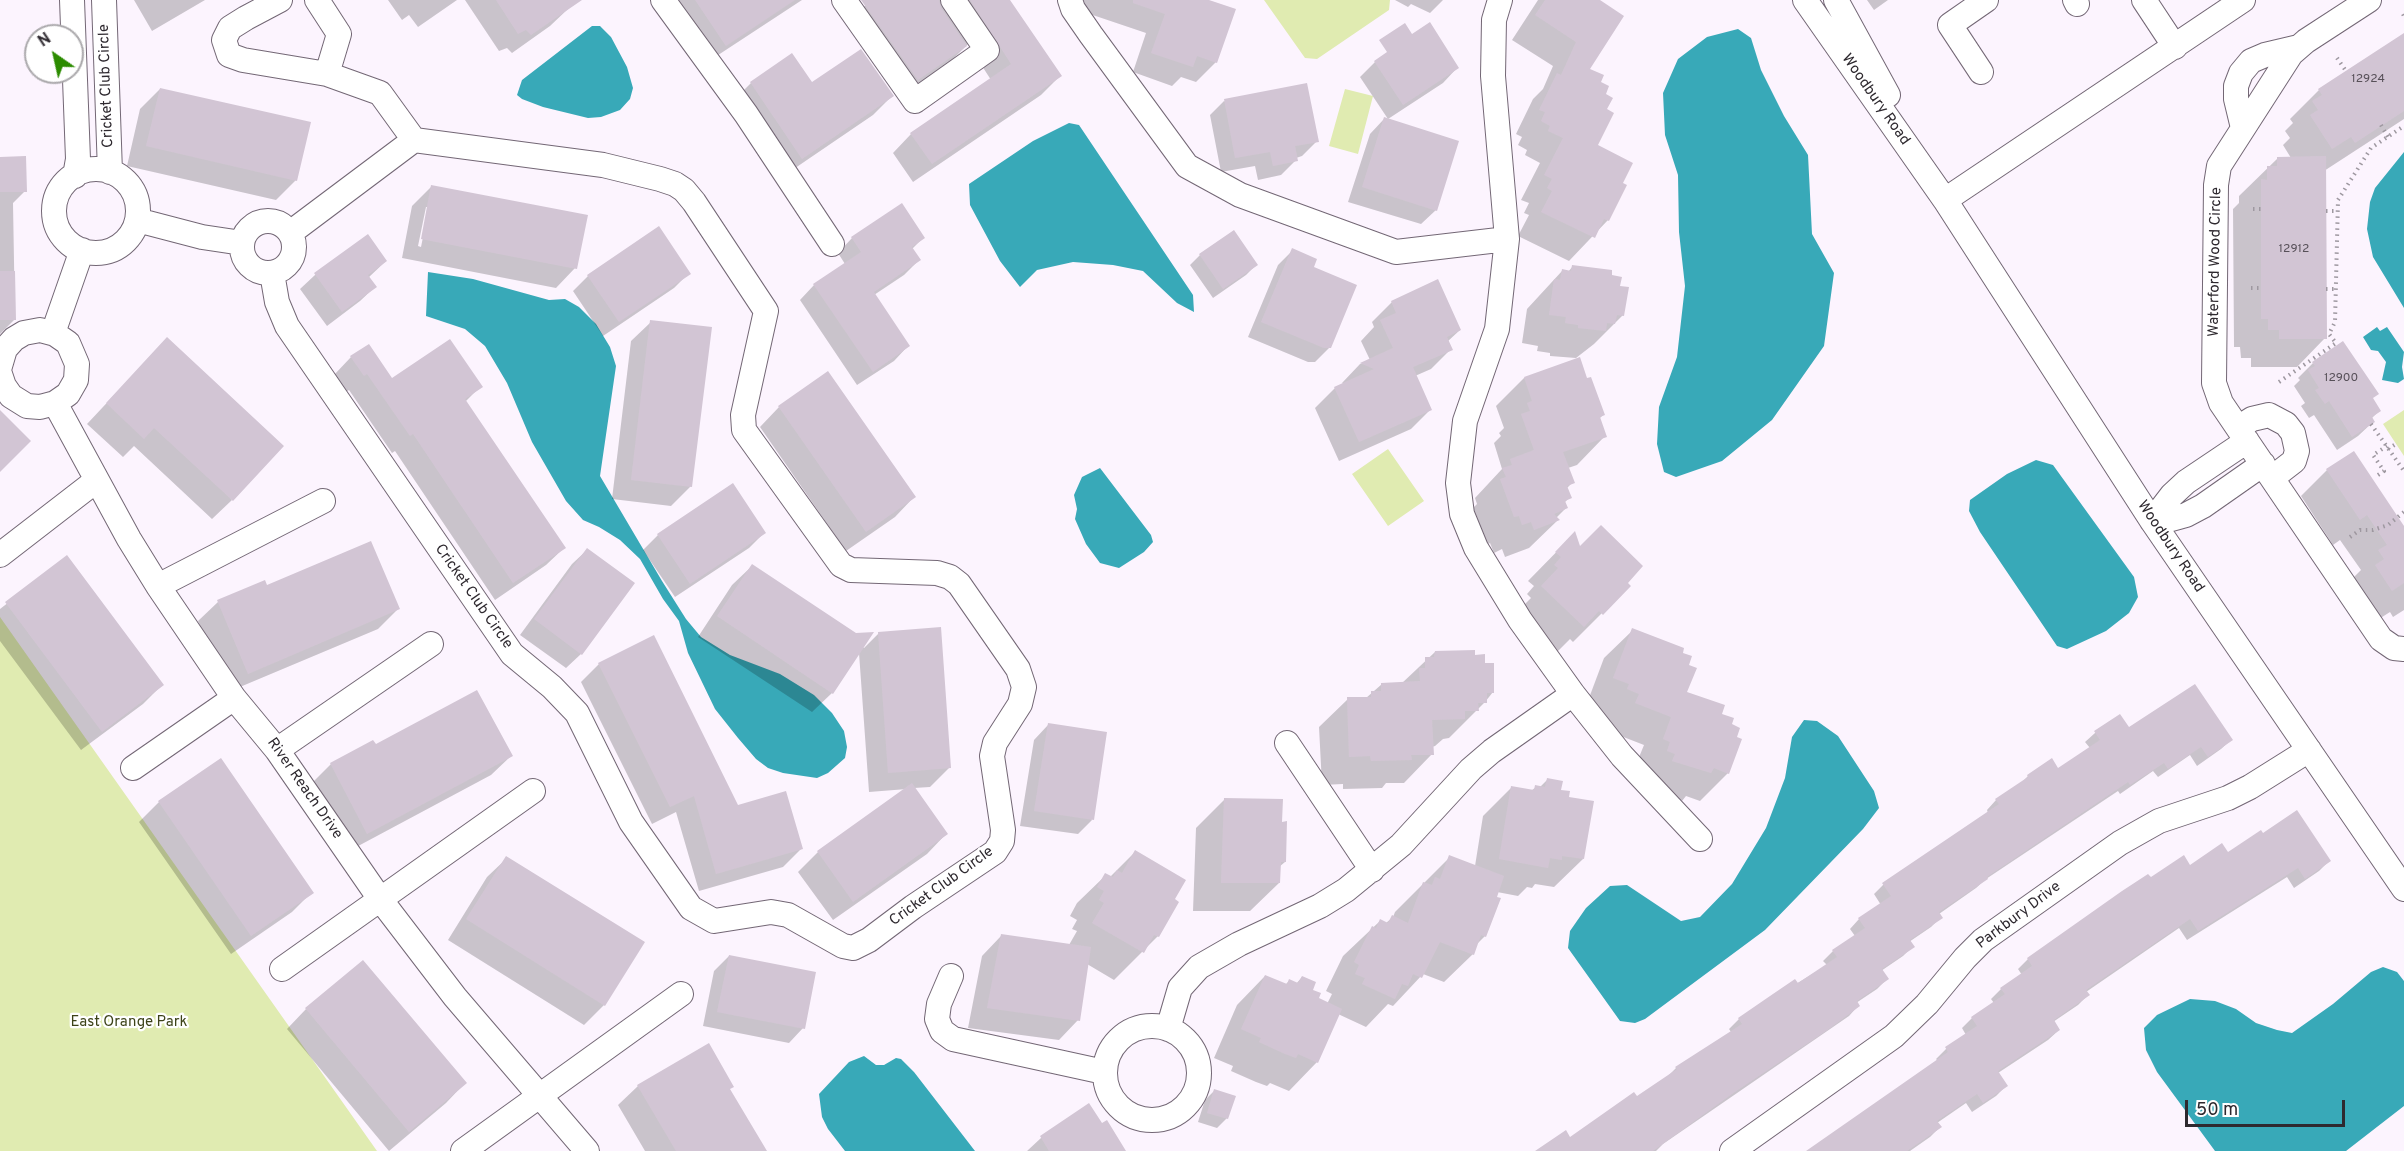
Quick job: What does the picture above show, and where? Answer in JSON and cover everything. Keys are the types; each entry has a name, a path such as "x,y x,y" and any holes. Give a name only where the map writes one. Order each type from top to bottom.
{"street":[{"path":"72,0 78,159 75,176"},
{"name":"Cricket Club Circle","path":"104,0 110,172"},
{"path":"280,0 230,28 224,40 229,55 243,60 327,74 380,93 414,140 290,233"},
{"path":"317,0 339,34 327,74"},
{"path":"663,0 746,114 832,244"},
{"path":"844,0 915,101 987,50 952,0"},
{"path":"1070,0 1073,9 1091,35 1187,166 1240,195 1396,252 1507,239"},
{"path":"1500,0 1494,20 1494,76 1507,239 1497,329 1465,421 1458,483 1462,514 1476,548 1520,620 1574,694 1622,756 1700,839"},
{"name":"Woodbury Road","path":"1805,0 1945,200 2152,521 2404,889"},
{"name":"Woodbury Road","path":"1836,0 1945,200"},
{"path":"1981,72 1950,25 1986,0"},
{"path":"2144,0 2175,46"},
{"path":"1945,200 2243,0"},
{"name":"Waterford Wood Circle","path":"2369,0 2299,47 2285,62 2220,166 2216,185 2214,383 2221,403 2381,639 2394,648 2404,649"},
{"name":"Cricket Club Circle","path":"272,273 277,302 286,326 512,654 552,687 577,713 631,822 691,908 714,921 771,912 788,915 843,946 853,948 870,940 995,852 1002,841 1003,830 992,756 995,743 1020,704 1024,687 1018,669 959,584 950,577 937,573 851,570 841,566 744,430 743,415 766,311 693,202 675,184 603,165 414,140"},
{"path":"89,170 110,172 131,187 137,203 137,220 132,233 116,248 96,253 82,250 64,238 55,218 57,196 75,176 89,170"},
{"path":"137,220 202,237 242,243"},
{"path":"260,222 277,222 290,233 294,244 293,255 282,269 272,273 262,273 249,266 242,253 246,231 260,222"},
{"path":"52,333 82,250"},
{"path":"0,366 5,349 19,336 32,330 52,333 68,343 77,364 72,387 68,394 55,403 40,407 21,403 7,391 0,374"},
{"name":"River Reach Drive","path":"55,403 158,586 234,698 277,750 380,899 455,997 587,1151"},
{"path":"2269,415 2286,424 2293,433 2297,451 2294,461 2268,471 2186,515 2152,521 2172,495 2243,434 2252,419 2269,415"},
{"path":"0,555 97,480"},
{"path":"158,586 323,501"},
{"path":"277,750 431,644"},
{"path":"1168,1029 1180,988 1199,967 1239,944 1320,906 1372,870 1401,844 1485,757 1574,694"},
{"path":"133,768 234,698"},
{"path":"1287,743 1372,870"},
{"name":"Parkbury Drive","path":"1732,1151 1894,1036 1927,1004 1983,940 2120,843 2159,821 2228,798 2250,788 2309,750"},
{"path":"282,969 533,791"},
{"path":"951,975 939,1004 937,1019 942,1030 952,1039 1104,1072"},
{"path":"463,1151 681,994"},
{"path":"1148,1026 1168,1029 1186,1040 1194,1051 1199,1077 1196,1091 1178,1113 1157,1120 1148,1120 1131,1115 1116,1105 1105,1081 1104,1072 1109,1052 1117,1041 1128,1032 1148,1026"}],"path":[{"path":"2337,58 2346,71"},
{"path":"2381,125 2388,136"},
{"path":"2279,382 2336,343 2329,334 2335,322 2338,200 2371,148 2404,126"},
{"path":"2253,209 2261,209"},
{"path":"2326,211 2337,211"},
{"path":"2251,288 2261,288"},
{"path":"2326,290 2336,289"},
{"path":"2371,424 2404,471"},
{"path":"2378,475 2384,471 2373,454 2396,444"},
{"path":"2350,537 2360,530 2373,530 2388,525 2404,512"}],"green space":[{"path":"1264,0 1390,0 1389,10 1317,59 1305,58"},
{"path":"1345,89 1373,96 1358,154 1329,146"},
{"path":"2404,410 2404,456 2383,424"},
{"path":"1388,449 1424,501 1388,526 1352,474"},
{"name":"East Orange Park","path":"0,617 377,1151 0,1151"}],"water":[{"path":"592,26 600,26 611,37 627,67 633,88 630,99 620,110 601,117 588,118 543,107 517,95 522,80"},
{"path":"1738,29 1751,38 1761,70 1784,116 1808,155 1812,234 1834,273 1824,346 1772,420 1722,461 1676,477 1664,472 1657,444 1659,407 1677,357 1685,286 1679,232 1678,175 1665,135 1663,93 1678,59 1707,37"},
{"path":"1069,123 1079,125 1193,295 1194,312 1177,303 1143,271 1113,265 1073,262 1037,270 1020,287 1000,261 970,205 969,184 1033,141"},
{"path":"2404,152 2404,308 2373,257 2367,229 2370,202 2375,188"},
{"path":"428,272 473,279 549,300 565,299 579,307 596,324 610,347 616,366 600,476 662,581 686,619 701,637 730,655 780,674 814,695 832,713 844,731 847,747 845,758 828,773 817,778 783,773 768,768 756,759 738,738 715,709 688,653 679,621 663,599 640,559 620,540 583,520 566,501 532,442 507,383 485,346 465,329 426,316"},
{"path":"2377,327 2380,331 2387,327 2404,352 2402,367 2404,379 2398,383 2382,380 2386,362 2378,351 2371,350 2363,337"},
{"path":"2036,460 2053,465 2134,577 2138,597 2129,613 2106,631 2067,649 2057,646 1980,532 1969,511 1970,500 2007,474"},
{"path":"1100,468 1151,535 1153,542 1144,552 1119,568 1100,563 1086,544 1075,519 1077,509 1074,495 1082,477"},
{"path":"1804,720 1817,721 1838,736 1874,791 1879,808 1863,829 1765,930 1645,1019 1635,1023 1620,1021 1568,948 1570,931 1586,908 1610,886 1627,885 1681,921 1700,917 1732,884 1766,828 1785,778 1792,737"},
{"path":"2383,967 2397,972 2404,981 2404,1106 2346,1151 2215,1151 2157,1072 2146,1050 2144,1028 2157,1015 2190,999 2215,1001 2236,1009 2256,1023 2292,1033 2333,1004 2371,972"},
{"path":"864,1056 876,1065 884,1065 896,1058 901,1059 914,1072 975,1151 845,1151 822,1117 819,1094 849,1062"}],"building":[{"path":"496,0 582,0 531,35 526,30 518,34"},
{"path":"695,0 795,0 726,46"},
{"path":"861,0 939,0 941,8 967,46 918,80"},
{"path":"970,0 1010,0 1062,76 932,164 910,133 1011,64"},
{"path":"1133,0 1209,0 1236,9 1217,63 1197,56 1193,67 1151,53 1165,14 1133,3"},
{"path":"1545,0 1600,0 1624,16 1590,69 1604,75 1601,82 1609,86 1606,94 1613,98 1607,109 1614,113 1598,145 1633,163 1623,183 1627,185 1609,221 1604,219 1595,238 1541,212 1552,191 1547,188 1552,179 1544,175 1563,138 1548,131 1550,126 1541,121 1545,112 1539,110 1557,73 1561,75 1576,42 1535,15"},
{"path":"1430,22 1459,68 1403,105 1374,61 1387,52 1379,40 1405,23 1412,34"},
{"path":"2404,33 2404,111 2355,143 2351,137 2332,149 2310,115 2318,110 2312,101 2322,95 2318,89"},
{"path":"861,49 894,96 802,159 750,82 792,53 812,82"},
{"path":"1307,83 1319,142 1295,146 1298,161 1273,166 1270,152 1235,158 1224,99"},
{"path":"160,88 311,122 297,181 146,146"},
{"path":"1384,117 1459,141 1437,211 1362,187"},
{"path":"26,156 27,192 0,192 0,157"},
{"path":"2326,156 2327,339 2279,339 2279,330 2268,330 2268,319 2261,319 2261,179 2267,180 2267,166 2277,166 2277,157"},
{"path":"431,185 588,215 577,269 421,239"},
{"path":"902,203 925,238 912,247 921,260 874,292 910,346 873,372 813,284 861,252 851,237"},
{"path":"659,226 691,274 619,322 587,275"},
{"path":"1234,230 1258,265 1223,289 1199,254"},
{"path":"368,234 387,261 368,275 377,287 342,312 314,273"},
{"path":"1292,248 1317,259 1314,267 1357,285 1331,348 1324,348 1261,322"},
{"path":"1572,265 1612,270 1612,275 1622,277 1620,286 1629,287 1624,316 1617,315 1615,324 1607,323 1606,331 1578,328 1578,325 1565,323 1566,317 1549,315 1554,279 1560,280 1562,269 1571,271"},
{"path":"0,271 15,271 16,320 0,320"},
{"path":"1438,279 1461,330 1447,337 1453,350 1413,367 1432,410 1359,442 1334,387 1374,369 1360,363 1393,348 1380,320 1396,313 1391,301"},
{"path":"650,320 712,327 692,487 631,480"},
{"path":"167,337 284,446 233,501 154,428 144,439 106,403"},
{"path":"450,339 483,387 465,399 566,548 513,583 413,434 410,436 367,374 364,376 350,356 369,344 392,378"},
{"path":"2343,341 2379,394 2373,398 2381,411 2372,417 2375,422 2352,437 2329,401 2325,404 2315,390 2319,388 2308,370 2315,366 2312,362"},
{"path":"1580,357 1587,378 1591,377 1605,415 1600,417 1607,437 1563,452 1575,483 1567,486 1572,498 1565,501 1568,508 1554,514 1560,520 1534,530 1531,522 1522,525 1519,516 1514,517 1500,479 1506,477 1502,468 1512,465 1510,459 1534,450 1521,414 1530,411 1527,403 1532,401 1524,377"},
{"path":"828,371 916,497 866,532 778,406"},
{"path":"0,410 31,441 0,472"},
{"path":"2354,451 2404,526 2404,583 2392,591 2375,565 2384,559 2378,550 2387,545 2367,515 2360,520 2326,469"},
{"path":"733,483 766,533 690,584 657,534"},
{"path":"1601,525 1643,566 1628,583 1631,586 1603,615 1599,611 1584,627 1541,586 1558,568 1554,565 1561,557 1555,552 1575,531 1580,546"},
{"path":"371,541 400,609 248,674 217,600 265,580 267,585"},
{"path":"587,548 635,583 582,655 534,619"},
{"path":"67,555 164,685 102,732 5,602"},
{"path":"752,564 856,633 874,632 833,694 717,616"},
{"path":"941,627 951,768 888,773 878,632"},
{"path":"1632,628 1684,648 1683,653 1692,656 1689,665 1697,668 1687,692 1725,705 1722,714 1734,718 1732,724 1740,728 1737,737 1742,739 1729,774 1714,768 1711,773 1672,761 1675,754 1667,751 1670,742 1663,739 1671,717 1635,703 1639,694 1627,689 1629,684 1613,678"},
{"path":"654,635 738,805 786,791 803,849 716,874 694,796 670,807 598,663"},
{"path":"1475,650 1475,655 1485,654 1485,663 1494,663 1494,693 1487,693 1487,703 1478,703 1479,711 1465,711 1465,719 1432,720 1434,755 1411,755 1412,760 1371,761 1370,756 1349,757 1347,697 1371,697 1371,691 1381,691 1381,683 1420,681 1419,668 1425,668 1425,657 1434,657 1435,651"},
{"path":"2195,684 2233,740 2208,757 2201,747 2168,769 2164,763 2130,785 2128,782 1987,877 1988,879 1939,912 1943,918 1910,940 1915,947 1882,969 1889,979 1857,1001 1860,1006 1829,1029 1732,1094 1653,1151 1535,1151 1566,1130 1570,1137 1634,1092 1637,1096 1677,1069 1675,1067 1742,1024 1738,1018 1795,979 1798,983 1837,957 1832,950 1865,928 1858,918 1891,896 1882,883 1999,804 1995,799 2028,777 2027,775 2052,758 2058,768 2100,740 2094,731 2120,714 2129,727"},
{"path":"477,690 513,756 367,834 330,763 373,740 376,744"},
{"path":"1048,723 1107,732 1094,820 1034,811"},
{"path":"221,758 314,893 251,936 158,801"},
{"path":"1547,778 1563,781 1561,790 1570,791 1569,797 1594,801 1584,859 1562,856 1562,860 1550,858 1548,868 1499,859 1511,786 1534,790 1535,785 1545,787"},
{"path":"912,783 948,834 853,902 817,851"},
{"path":"1224,798 1283,799 1282,822 1287,821 1286,862 1281,862 1280,883 1221,883"},
{"path":"2297,810 2331,861 2305,879 2298,868 2198,931 2190,919 2086,990 2090,995 2054,1020 2060,1030 1998,1071 2008,1086 1983,1103 1977,1094 1937,1121 1942,1127 1907,1151 1806,1151 1948,1052 1945,1047 1977,1026 1971,1017 2005,994 2000,988 2032,966 2027,958 2122,891 2148,874 2151,877 2184,855 2190,865 2222,843 2228,852 2261,830 2263,833"},
{"path":"1135,850 1186,880 1175,899 1179,902 1159,937 1154,935 1144,953 1092,923 1104,903 1099,900 1104,891 1097,887 1105,873 1113,877 1117,870 1122,873"},
{"path":"1449,855 1504,876 1497,897 1501,898 1486,937 1481,935 1474,955 1440,942 1422,978 1413,974 1408,986 1402,984 1395,999 1362,984 1365,978 1355,974 1359,965 1354,962 1372,926 1376,928 1380,919 1388,923 1392,915 1408,923 1423,882 1432,885 1435,877 1440,879"},
{"path":"506,856 645,942 605,1006 466,919"},
{"path":"1001,934 1091,947 1080,1021 987,1008"},
{"path":"729,955 816,972 805,1029 717,1012"},
{"path":"363,960 467,1083 409,1132 305,1008"},
{"path":"1265,975 1287,984 1289,979 1298,983 1302,976 1316,982 1313,990 1321,993 1319,998 1342,1009 1318,1063 1298,1054 1296,1058 1285,1054 1259,1042 1261,1038 1241,1029"},
{"path":"709,1043 734,1087 730,1089 767,1151 676,1151 637,1085"},
{"path":"1214,1089 1236,1096 1228,1119 1207,1113"},
{"path":"1089,1103 1102,1123 1107,1120 1126,1151 1049,1151 1040,1136"}]}
